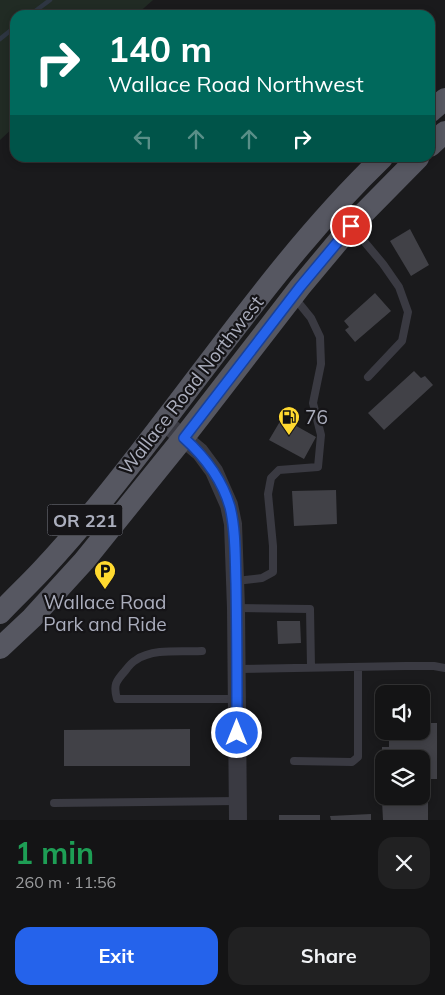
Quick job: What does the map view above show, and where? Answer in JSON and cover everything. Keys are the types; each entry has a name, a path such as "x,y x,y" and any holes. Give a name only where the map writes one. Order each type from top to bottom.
{"main road":[{"path":"435,108 445,99"},
{"path":"435,141 445,132"},
{"name":"Wallace Road Northwest","path":"0,613 43,570 85,521 298,248 378,162"},
{"name":"Wallace Road Northwest","path":"0,648 32,618 84,561 184,438 293,296 351,226 414,162"}],"street":[{"path":"164,422 200,452 214,472 229,506 233,524 236,581 238,820"}],"lane":[{"path":"351,226 383,264 399,287 408,312 402,341 368,377"},
{"path":"236,581 262,578 273,572 274,546 268,494 271,478 279,470 318,467 321,436 314,403 320,364 320,337 311,318 293,296"},
{"path":"236,608 310,609 312,667"},
{"path":"202,651 158,652 147,654 135,660 117,680 114,690 117,699 237,699"},
{"path":"237,669 424,666 445,668"},
{"path":"294,761 352,762 358,757 358,667"},
{"path":"54,803 238,800"}],"shaded area":[{"path":"0,0 153,0 142,10 10,10 10,131 0,140"}],"building":[{"path":"410,229 429,265 411,276 390,241"},
{"path":"375,293 391,311 355,342 345,330 349,327 344,321"},
{"path":"414,371 421,378 425,376 433,385 384,430 368,413"},
{"path":"282,418 316,437 304,459 269,440"},
{"path":"336,490 337,524 294,526 292,491"},
{"path":"277,621 300,621 301,643 278,644"},
{"path":"430,723 437,723 437,779 430,779 430,750 382,750 382,747 389,747 389,740 430,740"},
{"path":"190,729 190,766 64,766 64,730"},
{"path":"382,805 428,805 428,820 383,820"},
{"path":"371,814 371,820 331,820 330,816"},
{"path":"279,815 320,815 320,820 279,820"}],"waterway":[{"path":"37,10 50,0"},
{"path":"0,39 10,31"}],"place":[{"name":"76","path":"289,436"},
{"name":"Wallace Road Park and Ride","path":"105,590"}],"route":[{"path":"237,733 233,524 229,506 214,472 200,452 184,438 300,287 351,226"}]}
